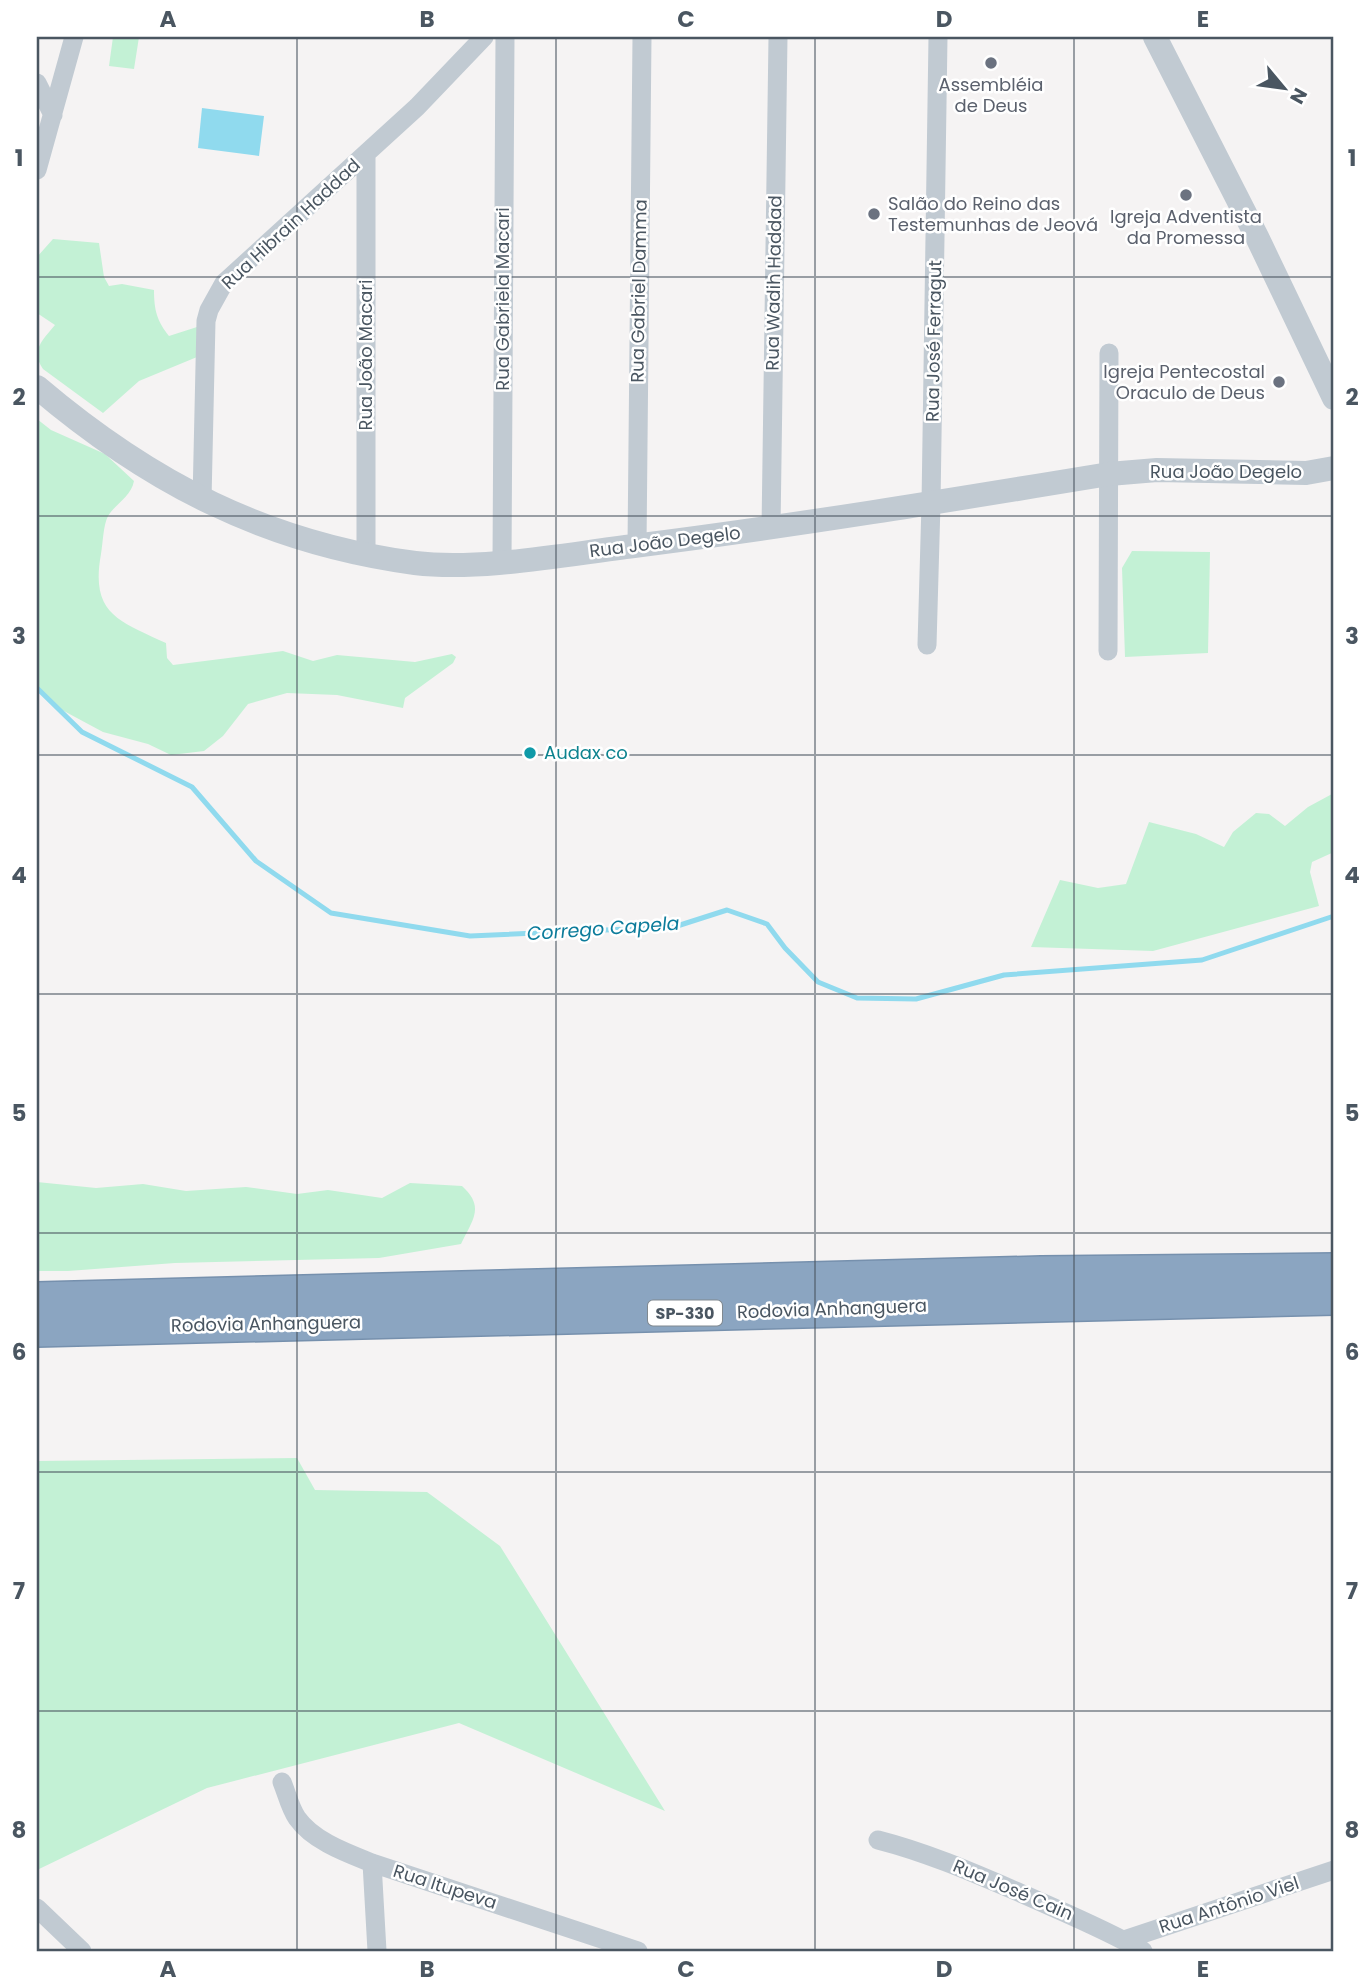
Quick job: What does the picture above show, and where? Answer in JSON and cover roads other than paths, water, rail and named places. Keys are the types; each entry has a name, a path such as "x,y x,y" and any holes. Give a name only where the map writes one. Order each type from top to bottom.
{"highway":[{"name":"Rodovia Anhanguera","path":"37,1300 1041,1274 1334,1271"},
{"name":"Rodovia Anhanguera","path":"37,1329 1334,1297"}],"street":[{"path":"37,170 74,37"},
{"name":"Rua Hibrain Haddad","path":"202,500 206,321 224,283 417,107 484,37"},
{"name":"Rua Gabriela Macari","path":"502,562 505,37"},
{"name":"Rua Gabriel Damma","path":"637,546 642,37"},
{"name":"Rua Wadih Haddad","path":"771,529 778,37"},
{"name":"Rua José Ferragut","path":"926,645 931,504 938,37"},
{"path":"1155,37 1257,237 1334,398"},
{"path":"37,83 53,115"},
{"name":"Rua João Macari","path":"366,154 366,555"},
{"path":"1108,651 1109,353"},
{"name":"Rua João Degelo","path":"37,387 132,460 202,500 251,522 323,545 366,555 429,564 502,562 771,529 1109,474 1157,470 1306,473 1334,468"},
{"name":"Rua Itupeva","path":"282,1782 297,1818 313,1833 344,1851 372,1863 638,1951"},
{"name":"Rua José Cain","path":"878,1840 931,1855 1124,1940 1143,1951"},
{"path":"372,1863 377,1951"},
{"name":"Rua Antônio Viel","path":"1124,1940 1334,1870"},
{"path":"37,1908 82,1951"}],"water":[{"path":"202,108 264,116 259,156 198,148"}],"waterway":[{"name":"Corrego Capela","path":"37,688 82,732 192,787 256,861 331,913 470,936 674,927 727,910 767,924 785,948 818,982 857,998 916,999 1004,975 1202,960 1334,916"}],"place":[{"name":"Assembléia de Deus","path":"991,63"},
{"name":"Igreja Adventista da Promessa","path":"1186,195"},
{"name":"Salão do Reino das Testemunhas de Jeová","path":"874,214"},
{"name":"Igreja Pentecostal Oraculo de Deus","path":"1279,382"},
{"name":"Audax co","path":"530,753"}]}
